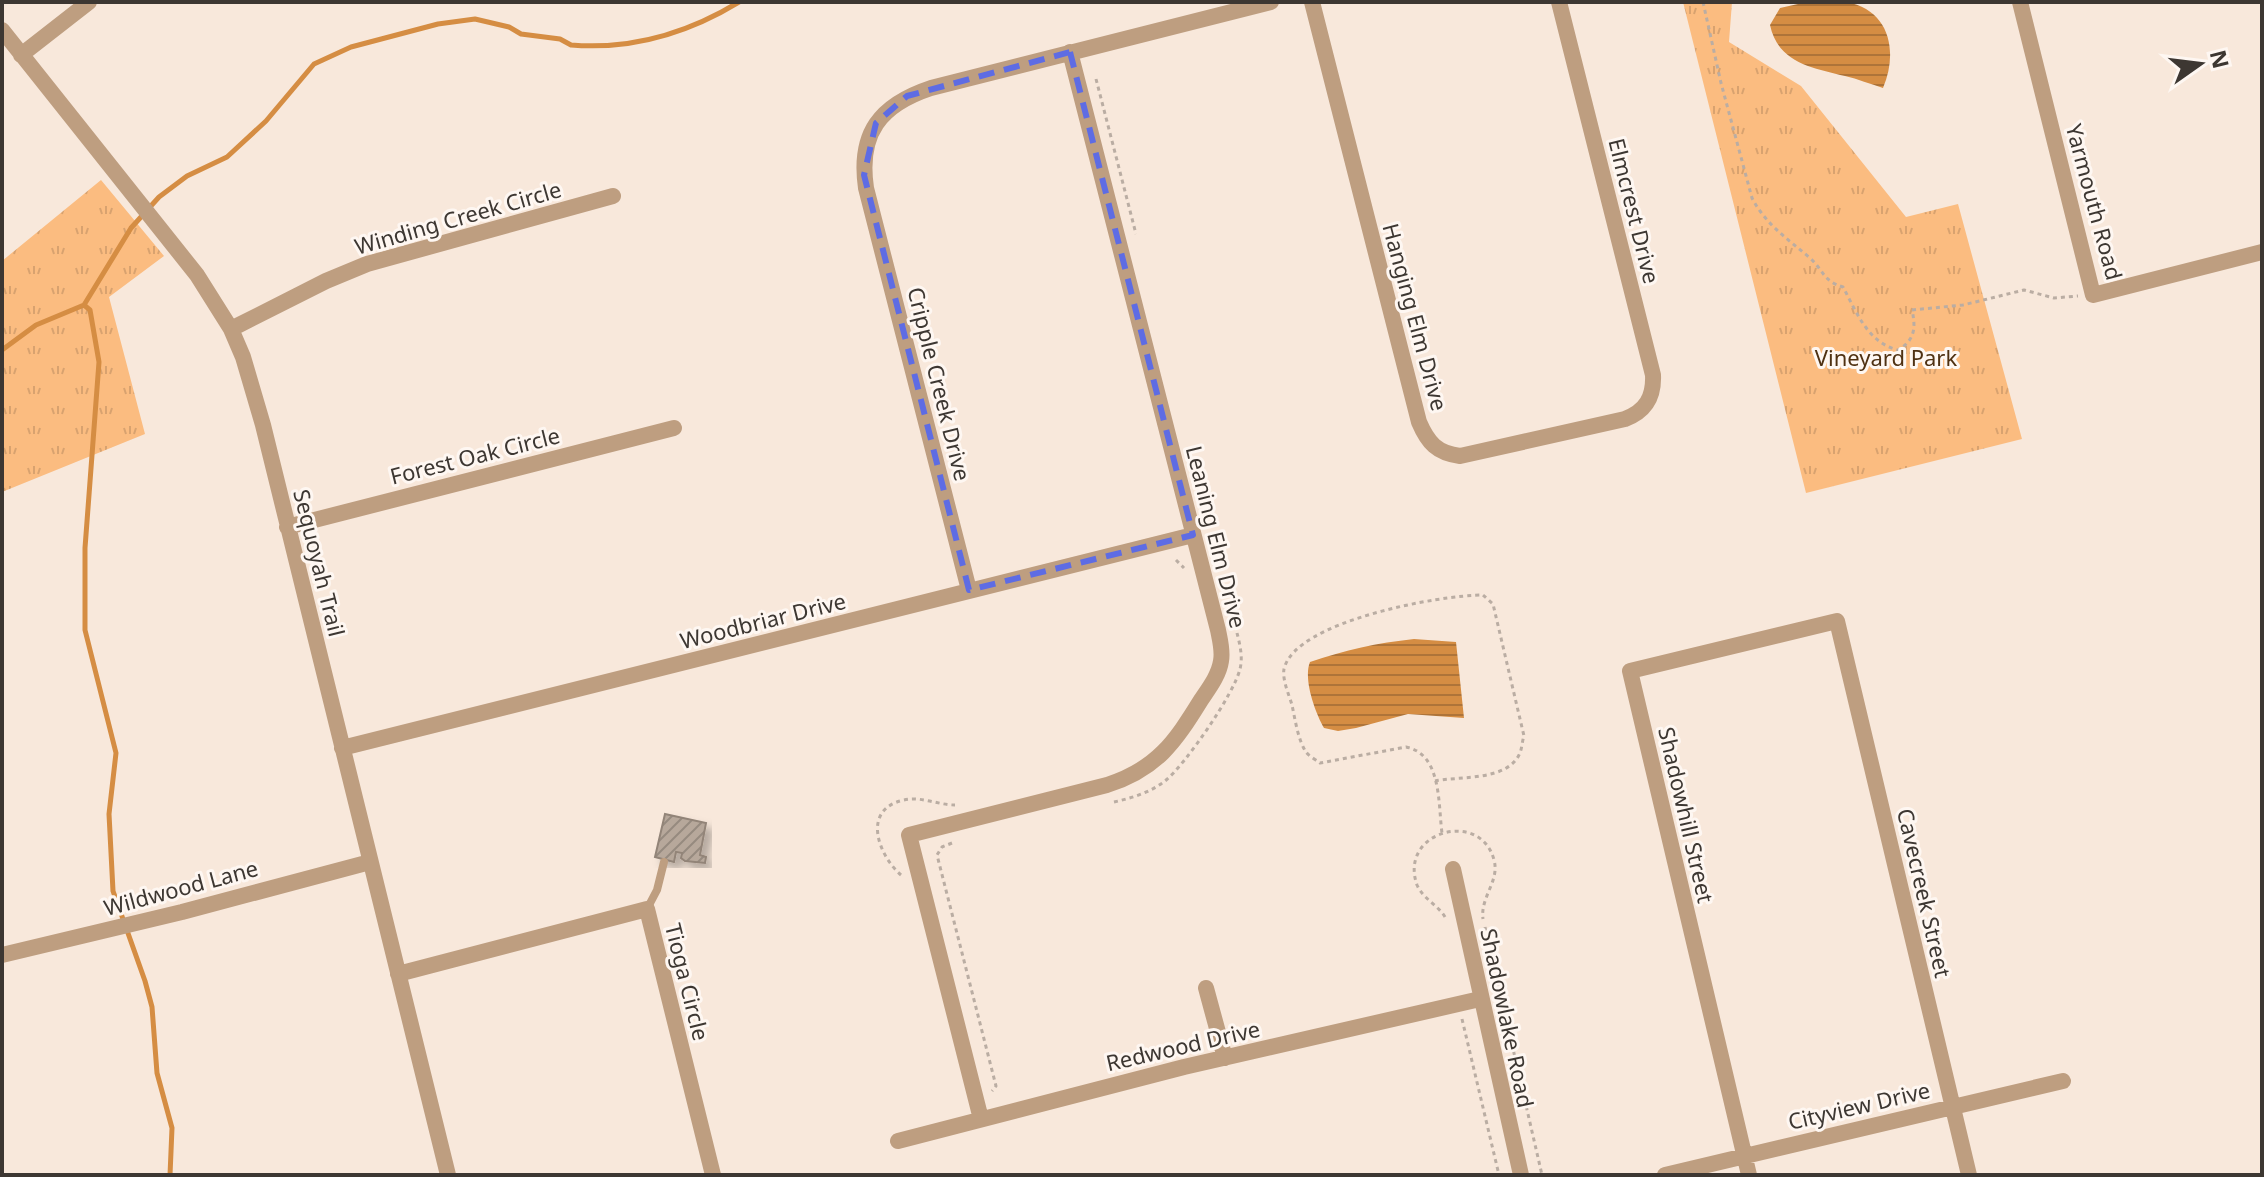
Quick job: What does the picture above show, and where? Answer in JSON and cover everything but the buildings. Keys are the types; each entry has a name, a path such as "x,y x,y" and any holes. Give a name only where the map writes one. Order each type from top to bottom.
{"street":[{"path":"21,55 89,2"},
{"name":"Cripple Creek Drive","path":"969,590 866,188 866,148 876,123 907,96 931,88 1271,2"},
{"name":"Hanging Elm Drive","path":"1312,2 1414,407 1430,444 1450,455 1469,455 1625,419"},
{"name":"Elmcrest Drive","path":"1559,2 1653,375 1654,386 1646,407 1625,419"},
{"name":"Yarmouth Road","path":"2020,2 2093,295 2262,252"},
{"name":"Sequoyah Trail","path":"2,30 197,275 231,329 250,377 448,1175"},
{"name":"Leaning Elm Drive","path":"981,1119 909,835 1116,782 1138,773 1177,739 1221,664 1221,645 1070,52"},
{"name":"Winding Creek Circle","path":"231,329 367,264 613,196"},
{"name":"Forest Oak Circle","path":"287,527 674,428"},
{"name":"Woodbriar Drive","path":"342,748 1193,535"},
{"name":"Cavecreek Street","path":"1837,621 1969,1175"},
{"name":"Shadowhill Street","path":"1749,1175 1630,671 1837,621"},
{"name":"Wildwood Lane","path":"2,955 129,926 370,862"},
{"name":"Shadowlake Road","path":"1453,869 1521,1175"},
{"name":"Tioga Circle","path":"398,974 647,909 713,1175"},
{"path":"1206,988 1225,1058"},
{"name":"Redwood Drive","path":"898,1141 1225,1058 1480,999"},
{"name":"Cityview Drive","path":"1665,1175 2063,1081"}],"lane":[{"path":"647,909 657,890 664,862"}],"path":[{"path":"1703,2 1744,170 1760,213 1779,234 1812,260 1829,283 1843,287 1871,336 1888,348 1898,350 1908,344 1913,335 1915,324 1912,310 1963,305 2024,290 2054,298 2093,295"},
{"path":"1096,79 1135,233"},
{"name":"Leaning Elm Drive","path":"1176,560 1186,572"},
{"path":"1435,781 1494,773 1508,767 1519,755 1524,736 1493,604 1483,595 1458,595 1341,624 1302,644 1290,655 1283,672 1306,751 1320,763 1406,747 1417,749 1432,767 1442,833"},
{"name":"Leaning Elm Drive","path":"1109,803 1146,792 1164,782 1181,765 1232,689 1240,669 1241,649 1234,621"},
{"path":"906,879 889,865 880,848 877,834 880,819 887,810 902,800 917,799 954,805 967,802"},
{"path":"955,842 942,847 937,855 996,1086"}],"highlighted area":[{"path":"1070,52 1193,535 969,590 864,175 876,123 907,96"}],"green space":[{"name":"Vineyard Park","path":"1683,2 1732,2 1729,42 1801,86 1906,217 1958,204 2022,439 1806,493"},
{"path":"101,180 164,256 109,297 145,434 2,492 2,261"}],"shaded area":[{"path":"1807,2 1846,2 1873,14 1881,23 1890,48 1888,75 1883,88 1798,62 1781,48 1770,25 1780,8"},
{"path":"1414,639 1456,642 1464,718 1408,714 1338,731 1324,728 1309,686 1310,662 1361,648"}],"waterway":[{"path":"2,350 36,325 84,305 131,228 159,197 187,176 227,157 266,121 314,64 351,47 438,24 475,19 509,27 521,34 560,39 571,45 638,42 680,31 739,2"},
{"path":"84,305 90,310 99,362 85,548 85,630 116,753 109,814 113,891 152,1007 157,1073 172,1128 170,1175"}]}
